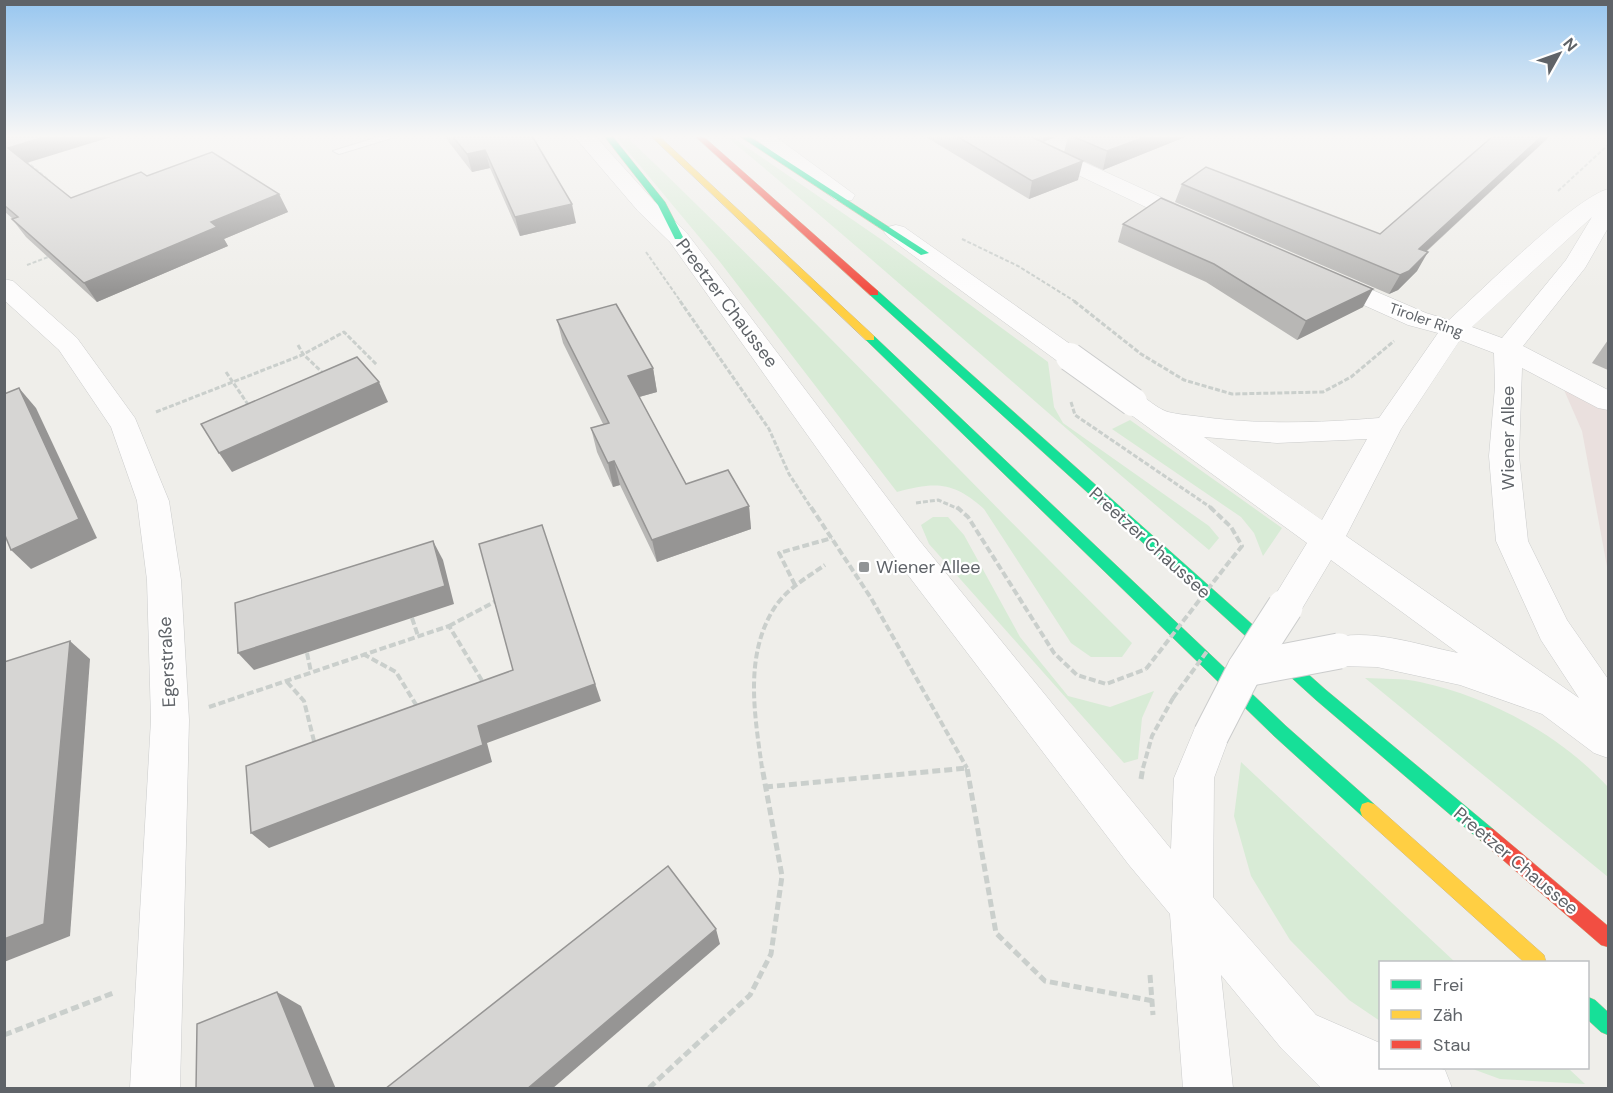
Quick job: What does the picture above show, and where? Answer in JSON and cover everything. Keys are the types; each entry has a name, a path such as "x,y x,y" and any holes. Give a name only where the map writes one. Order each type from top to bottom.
{"highway":[{"path":"649,188 662,204 678,237"},
{"path":"712,188 1271,723 1535,961"},
{"name":"Preetzer Chaussee","path":"757,188 1321,696 1608,938"},
{"path":"824,188 924,253"},
{"path":"1589,1008 1608,1025"}],"street":[{"name":"Preetzer Chaussee","path":"630,188 678,237 761,347 907,549 1144,850 1299,1032"},
{"path":"834,188 1608,740"},
{"path":"1122,188 1209,228"},
{"path":"1205,1067 1191,905 1194,778 1211,735 1245,669 1327,540 1388,428 1437,358 1454,329 1578,217 1608,196"},
{"path":"1507,349 1576,263 1608,210"},
{"name":"Tiroler Ring","path":"1308,271 1417,319 1454,329 1507,349 1608,401"},
{"name":"Egerstraße","path":"15,276 68,344 125,425 153,501 164,580 170,720 155,1089"},
{"name":"Wiener Allee","path":"1507,349 1509,387 1504,456 1512,541 1554,630 1608,709"},
{"path":"1145,410 1216,430 1312,434 1388,428"},
{"path":"1245,669 1339,651 1377,652 1460,669 1555,702"},
{"path":"1299,1032 1355,1089"},
{"path":"1299,1032 1379,1068"},
{"path":"1382,1069 1427,1089"}],"path":[{"path":"958,237 997,255 1066,294 1141,354 1184,380 1232,394 1323,392 1351,377 1395,340 1437,358"},
{"path":"639,242 742,387 769,429 789,474 871,598 967,768 996,933 1045,981 1151,999 1205,1067"},
{"path":"15,276 58,253"},
{"path":"125,425 302,355 344,332 376,365"},
{"path":"298,345 302,355 319,367 326,376"},
{"path":"226,372 252,409"},
{"path":"906,506 933,498 956,503 968,517 1054,653 1077,675 1106,684 1146,669 1229,562"},
{"path":"795,585 779,553 832,538"},
{"path":"649,1089 750,995 771,954 782,876 765,787 753,705 758,652 773,610 795,585 825,565"},
{"path":"170,720 449,626 498,600"},
{"path":"412,618 418,636"},
{"path":"449,626 489,693"},
{"path":"307,653 311,672"},
{"path":"363,654 396,672 411,692 421,713"},
{"path":"287,682 304,701 316,752"},
{"path":"765,787 967,768"},
{"path":"4,1035 161,975"}],"shaded area":[{"path":"1561,383 1608,410 1608,572 1582,431"}],"green space":[{"path":"658,188 680,188 818,325 1132,643 1122,657 1091,657 1071,643 984,509 973,500 963,493 943,486 897,492 720,262"},
{"path":"788,188 806,188 882,240 1048,362 1054,407 1063,423 1209,526 1219,538 1209,550 1088,447"},
{"path":"1130,420 1282,528 1263,556 1254,533 1241,517 1112,429"},
{"path":"933,517 948,517 964,535 1020,637 1068,696 1110,707 1154,691 1142,718 1138,759 1124,763 929,544 921,525"},
{"path":"1365,678 1413,681 1472,697 1498,708 1546,735 1589,768 1608,787 1608,877"},
{"path":"1241,762 1454,961 1379,961 1379,1020 1349,1000 1290,940 1251,876 1234,816"},
{"path":"1473,1069 1569,1069 1585,1084 1500,1079"}],"building":[{"path":"4,188 58,188 71,198 98,188 269,188 279,194 211,222 217,227 84,283 12,219 18,217 4,205"},
{"path":"502,188 563,188 572,204 515,217"},
{"path":"1192,188 1261,188 1380,234 1433,188 1485,188 1419,249 1428,252 1409,271 1400,275"},
{"path":"1161,198 1373,289 1306,321 1214,264 1123,224"},
{"path":"616,304 653,368 628,376 686,484 728,470 749,506 652,540 614,461 608,463 591,428 609,423 557,320"},
{"path":"357,357 379,382 219,453 201,424"},
{"path":"19,388 79,519 11,550 4,533 4,394"},
{"path":"542,525 595,684 478,726 483,745 251,833 246,766 513,670 479,544"},
{"path":"433,541 445,586 238,653 235,603"},
{"path":"70,641 44,924 4,939 4,662"},
{"path":"668,866 716,929 527,1089 385,1089"},
{"path":"277,992 316,1089 196,1089 197,1024"}],"traffic: fast":[{"path":"649,188 662,204 678,237"},
{"path":"824,188 924,253"},
{"path":"874,293 1321,695 1487,835"},
{"path":"870,338 1280,731 1368,810"},
{"path":"1589,1008 1608,1025"}],"traffic: slow":[{"path":"710,188 870,338"},
{"path":"1368,810 1536,961"}],"traffic: jam":[{"path":"757,188 874,293"},
{"path":"1487,835 1608,938"}],"place":[{"name":"Wiener Allee","path":"864,567"}]}
